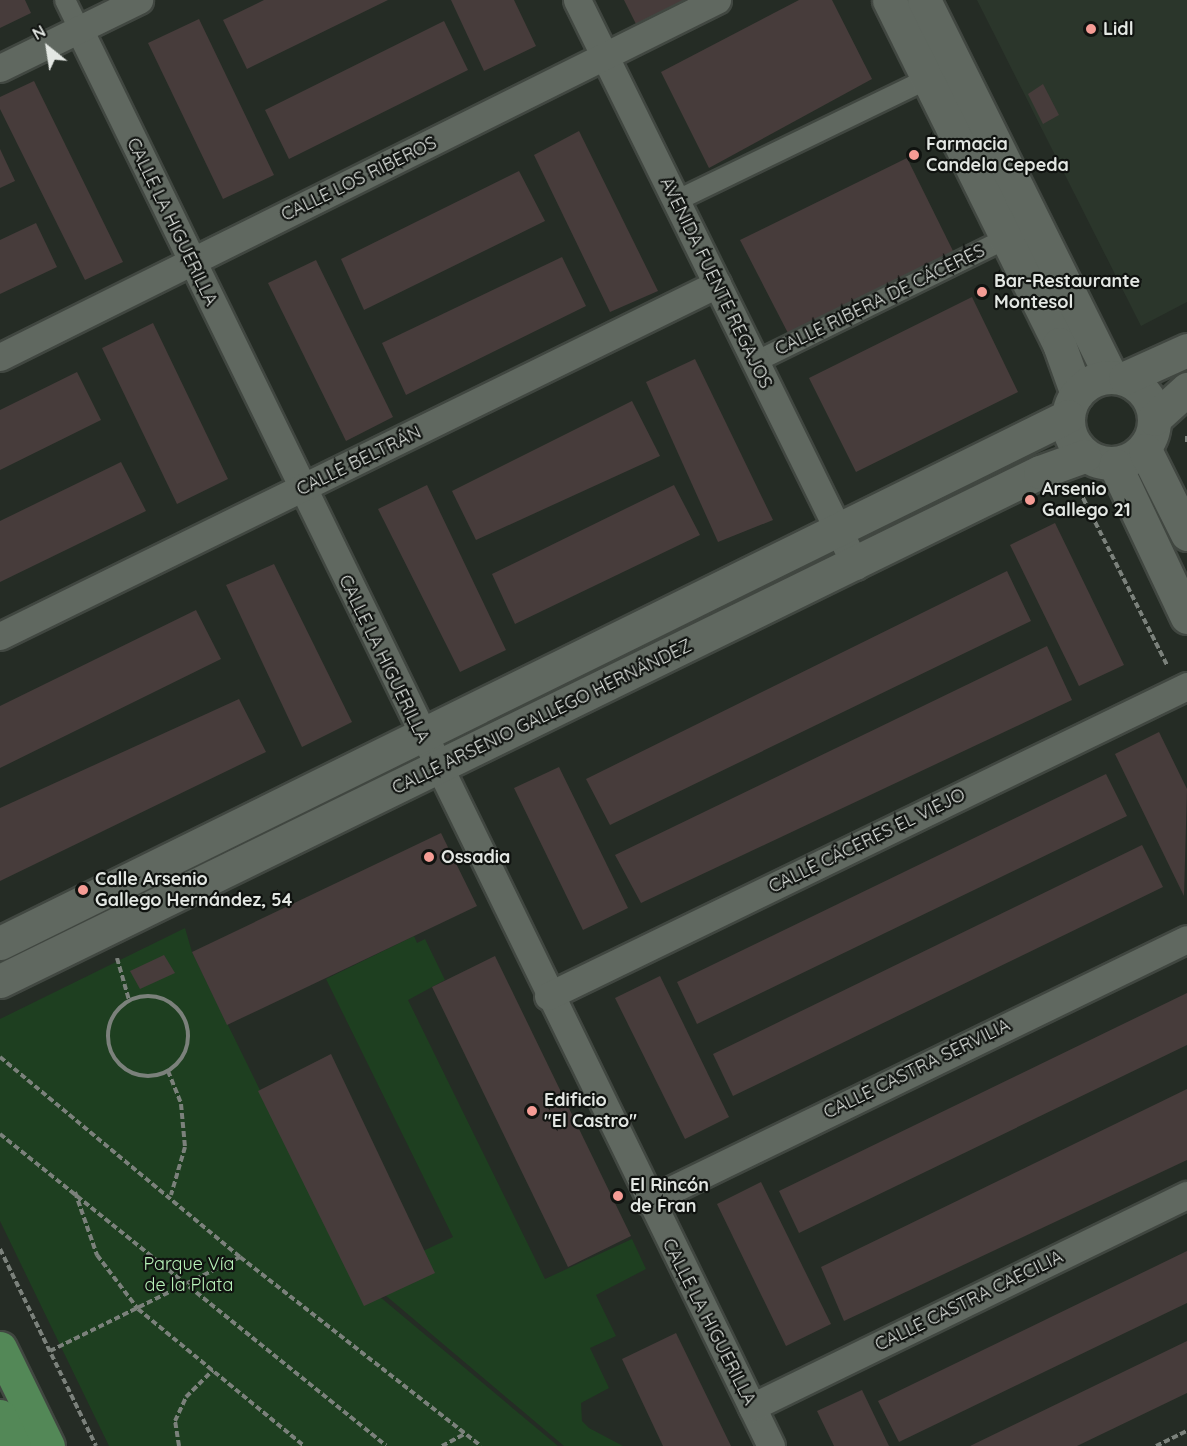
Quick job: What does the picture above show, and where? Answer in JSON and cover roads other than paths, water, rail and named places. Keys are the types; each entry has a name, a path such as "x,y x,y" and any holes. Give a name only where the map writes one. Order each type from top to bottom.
{"main road":[{"path":"889,0 1005,239 1059,344 1072,405 1070,438 1100,461 1187,617"},
{"path":"924,0 1118,377 1150,402 1155,430 1145,450 1100,461"},
{"path":"1072,405 1118,377 1187,350"},
{"path":"1154,419 1187,389"},
{"name":"CALLE ARSENIO GALLEGO HERNÁNDEZ","path":"0,943 839,531 1072,405"},
{"path":"1145,450 1187,534"},
{"name":"CALLE ARSENIO GALLEGO HERNÁNDEZ","path":"0,981 856,566 1040,472 1100,461"},
{"path":"0,1348 48,1446"},
{"path":"0,1416 14,1446"}],"street":[{"name":"CALLE LA HIGUERILLA","path":"65,0 648,1201 771,1446"},
{"path":"0,68 139,0"},
{"name":"AVENIDA FUENTE REGAJOS","path":"577,0 856,566"},
{"name":"CALLE LOS RIBEROS","path":"0,357 717,0"},
{"path":"676,201 927,79"},
{"name":"CALLE RIBERA DE CÁCERES","path":"755,362 1005,239"},
{"name":"CALLE BELTRÁN","path":"0,636 717,284"},
{"name":"CALLE CÁCERES EL VIEJO","path":"548,996 1183,688"},
{"name":"CALLE CASTRA SERVILIA","path":"648,1201 1187,939"},
{"name":"CALLE CASTRA CAECILIA","path":"752,1407 1187,1195"}],"place":[{"name":"Lidl","path":"1091,29"},
{"name":"Farmacia Candela Cepeda","path":"914,155"},
{"name":"Bar-Restaurante Montesol","path":"982,292"},
{"name":"Arsenio Gallego 21","path":"1030,500"},
{"name":"Ossadia","path":"429,857"},
{"name":"Calle Arsenio Gallego Hernández, 54","path":"83,890"},
{"name":"Edificio \"El Castro\"","path":"532,1111"},
{"name":"El Rincón de Fran","path":"618,1196"}],"park label":[{"name":"Parque Vía de la Plata","path":"189,1275"}]}
